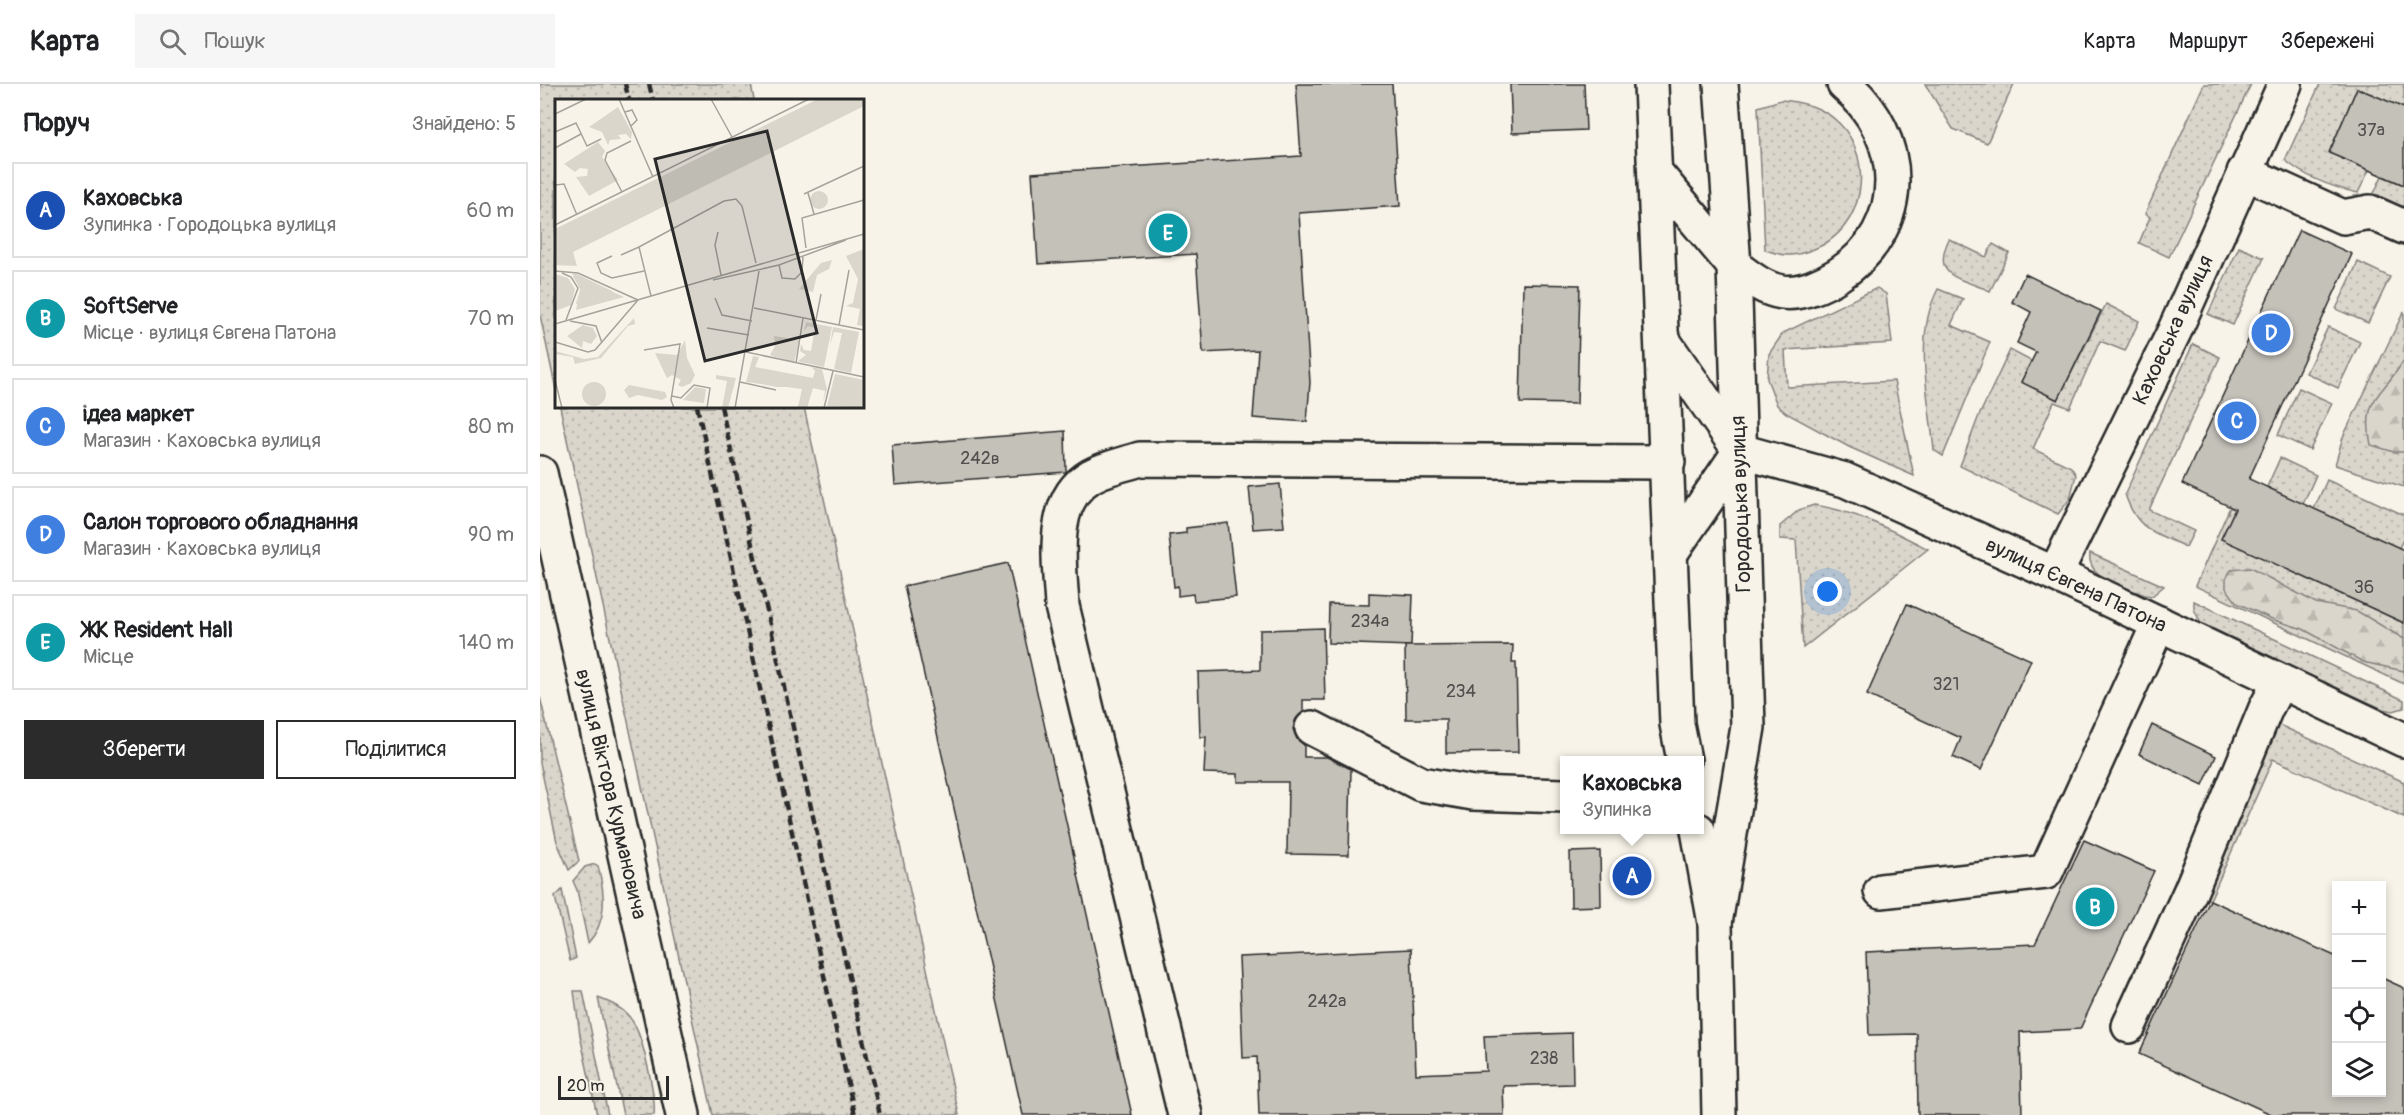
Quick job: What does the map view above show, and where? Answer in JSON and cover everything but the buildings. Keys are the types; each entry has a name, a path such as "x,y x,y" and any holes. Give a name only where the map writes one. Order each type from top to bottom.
{"main road":[{"path":"1651,84 1672,551 1677,724 1683,756"},
{"name":"Городоцька вулиця","path":"1715,922 1748,727 1734,266 1721,84"},
{"path":"1654,172 1734,266 1758,284 1784,293 1807,289 1830,280 1850,267 1867,251 1880,231 1889,208 1893,184 1892,160 1875,116 1844,84"},
{"name":"Каховська вулиця","path":"2055,574 2174,332 2285,84"},
{"path":"2244,172 2343,217 2370,212 2404,226"},
{"path":"1662,338 1740,451 1672,551"},
{"name":"вулиця Євгена Патона","path":"1740,451 1845,480 2055,574 2404,740"},
{"path":"1185,1115 1062,606 1058,537 1069,498 1091,476 1140,459 1668,462"},
{"name":"вулиця Віктора Курмановича","path":"540,473 683,1115"},
{"path":"1881,891 2046,872 2159,623"},
{"path":"2129,1026 2195,879 2266,708 2280,682"},
{"path":"1312,728 1421,784 1473,793 1560,796"},
{"name":"Городоцька вулиця","path":"1699,834 1715,922 1719,1115"}],"green space":[{"path":"540,84 751,84 754,99 555,99 555,385 540,315"},
{"path":"1925,84 2014,84 1987,143 1953,129"},
{"path":"2204,84 2251,84 2169,257 2139,243 2150,217 2145,214"},
{"path":"2320,84 2404,84 2404,108 2357,88 2329,152 2369,170 2358,193 2319,181 2301,172 2285,160"},
{"path":"1781,100 1812,106 1839,123 1851,138 1858,156 1861,174 1854,211 1844,226 1831,240 1814,249 1794,255 1765,250 1758,107"},
{"path":"2382,176 2404,185 2404,217 2370,202"},
{"path":"1949,239 1986,257 1993,244 2009,253 1990,291 1951,275 1946,269 1943,262 1944,252"},
{"path":"2239,247 2264,258 2233,325 2208,314"},
{"path":"2358,262 2390,277 2368,323 2336,309"},
{"path":"1877,288 1886,294 1892,343 1785,350 1787,387 1894,381 1914,476 1849,447 1786,413 1777,405 1767,379 1769,354 1783,333"},
{"path":"1938,289 1963,299 1951,325 1990,342 1943,456 1934,450 1926,389 1924,347 1930,307"},
{"path":"2106,304 2139,321 2125,351 2100,341 2070,408 2054,402 2033,449 2071,467 2076,475 2070,499 2058,514 1960,466 1978,418 2010,350 2031,361 2021,382 2058,400"},
{"path":"2404,311 2404,487 2335,465 2343,437"},
{"path":"2328,327 2360,342 2338,388 2306,373"},
{"path":"2193,344 2220,357 2149,510 2194,531 2186,547 2148,529 2141,523 2135,516 2125,494"},
{"path":"2404,360 2404,452 2394,452 2371,445 2369,417 2376,398"},
{"path":"2299,388 2332,403 2310,450 2278,435"},
{"path":"560,408 804,408 959,1115 713,1115"},
{"path":"2280,458 2316,475 2303,504 2267,487"},
{"path":"2327,480 2404,515 2404,537 2399,548 2314,509"},
{"path":"1814,505 1859,517 1887,528 1928,549 1803,648 1796,540 1780,539 1780,526 1799,510"},
{"path":"2230,507 2235,509 2221,539 2404,623 2404,684 2195,586"},
{"path":"2090,553 2164,586 2152,596 2108,581 2094,569 2090,562"},
{"path":"2250,568 2316,603 2357,611 2404,639 2404,671 2363,662 2303,629 2274,620 2237,603 2226,588 2226,579 2231,570"},
{"path":"2194,601 2404,700 2404,708 2393,711 2383,709 2202,626 2194,609"},
{"path":"540,697 579,861 569,870 557,842 540,763"},
{"path":"2277,724 2404,782 2404,818 2273,759 2210,900 2199,895"},
{"path":"595,864 598,866 600,876 603,906 599,925 588,943 573,881 585,867"},
{"path":"562,890 576,958 570,961 555,897"},
{"path":"574,991 583,991 608,1115 597,1115 580,1035"},
{"path":"598,998 622,1010 630,1017 637,1030 651,1081 654,1115 623,1115"}],"railway":[{"path":"625,84 629,99"},
{"path":"649,84 653,99"},
{"path":"697,408 855,1115"},
{"path":"721,408 880,1115"}],"place":[{"name":"ЖК Resident Hall","path":"1168,233"},
{"name":"Салон торгового обладнання","path":"2271,333"},
{"name":"ідеа маркет","path":"2237,421"},
{"name":"Каховська","path":"1632,876"},
{"name":"SoftServe","path":"2095,907"}]}
